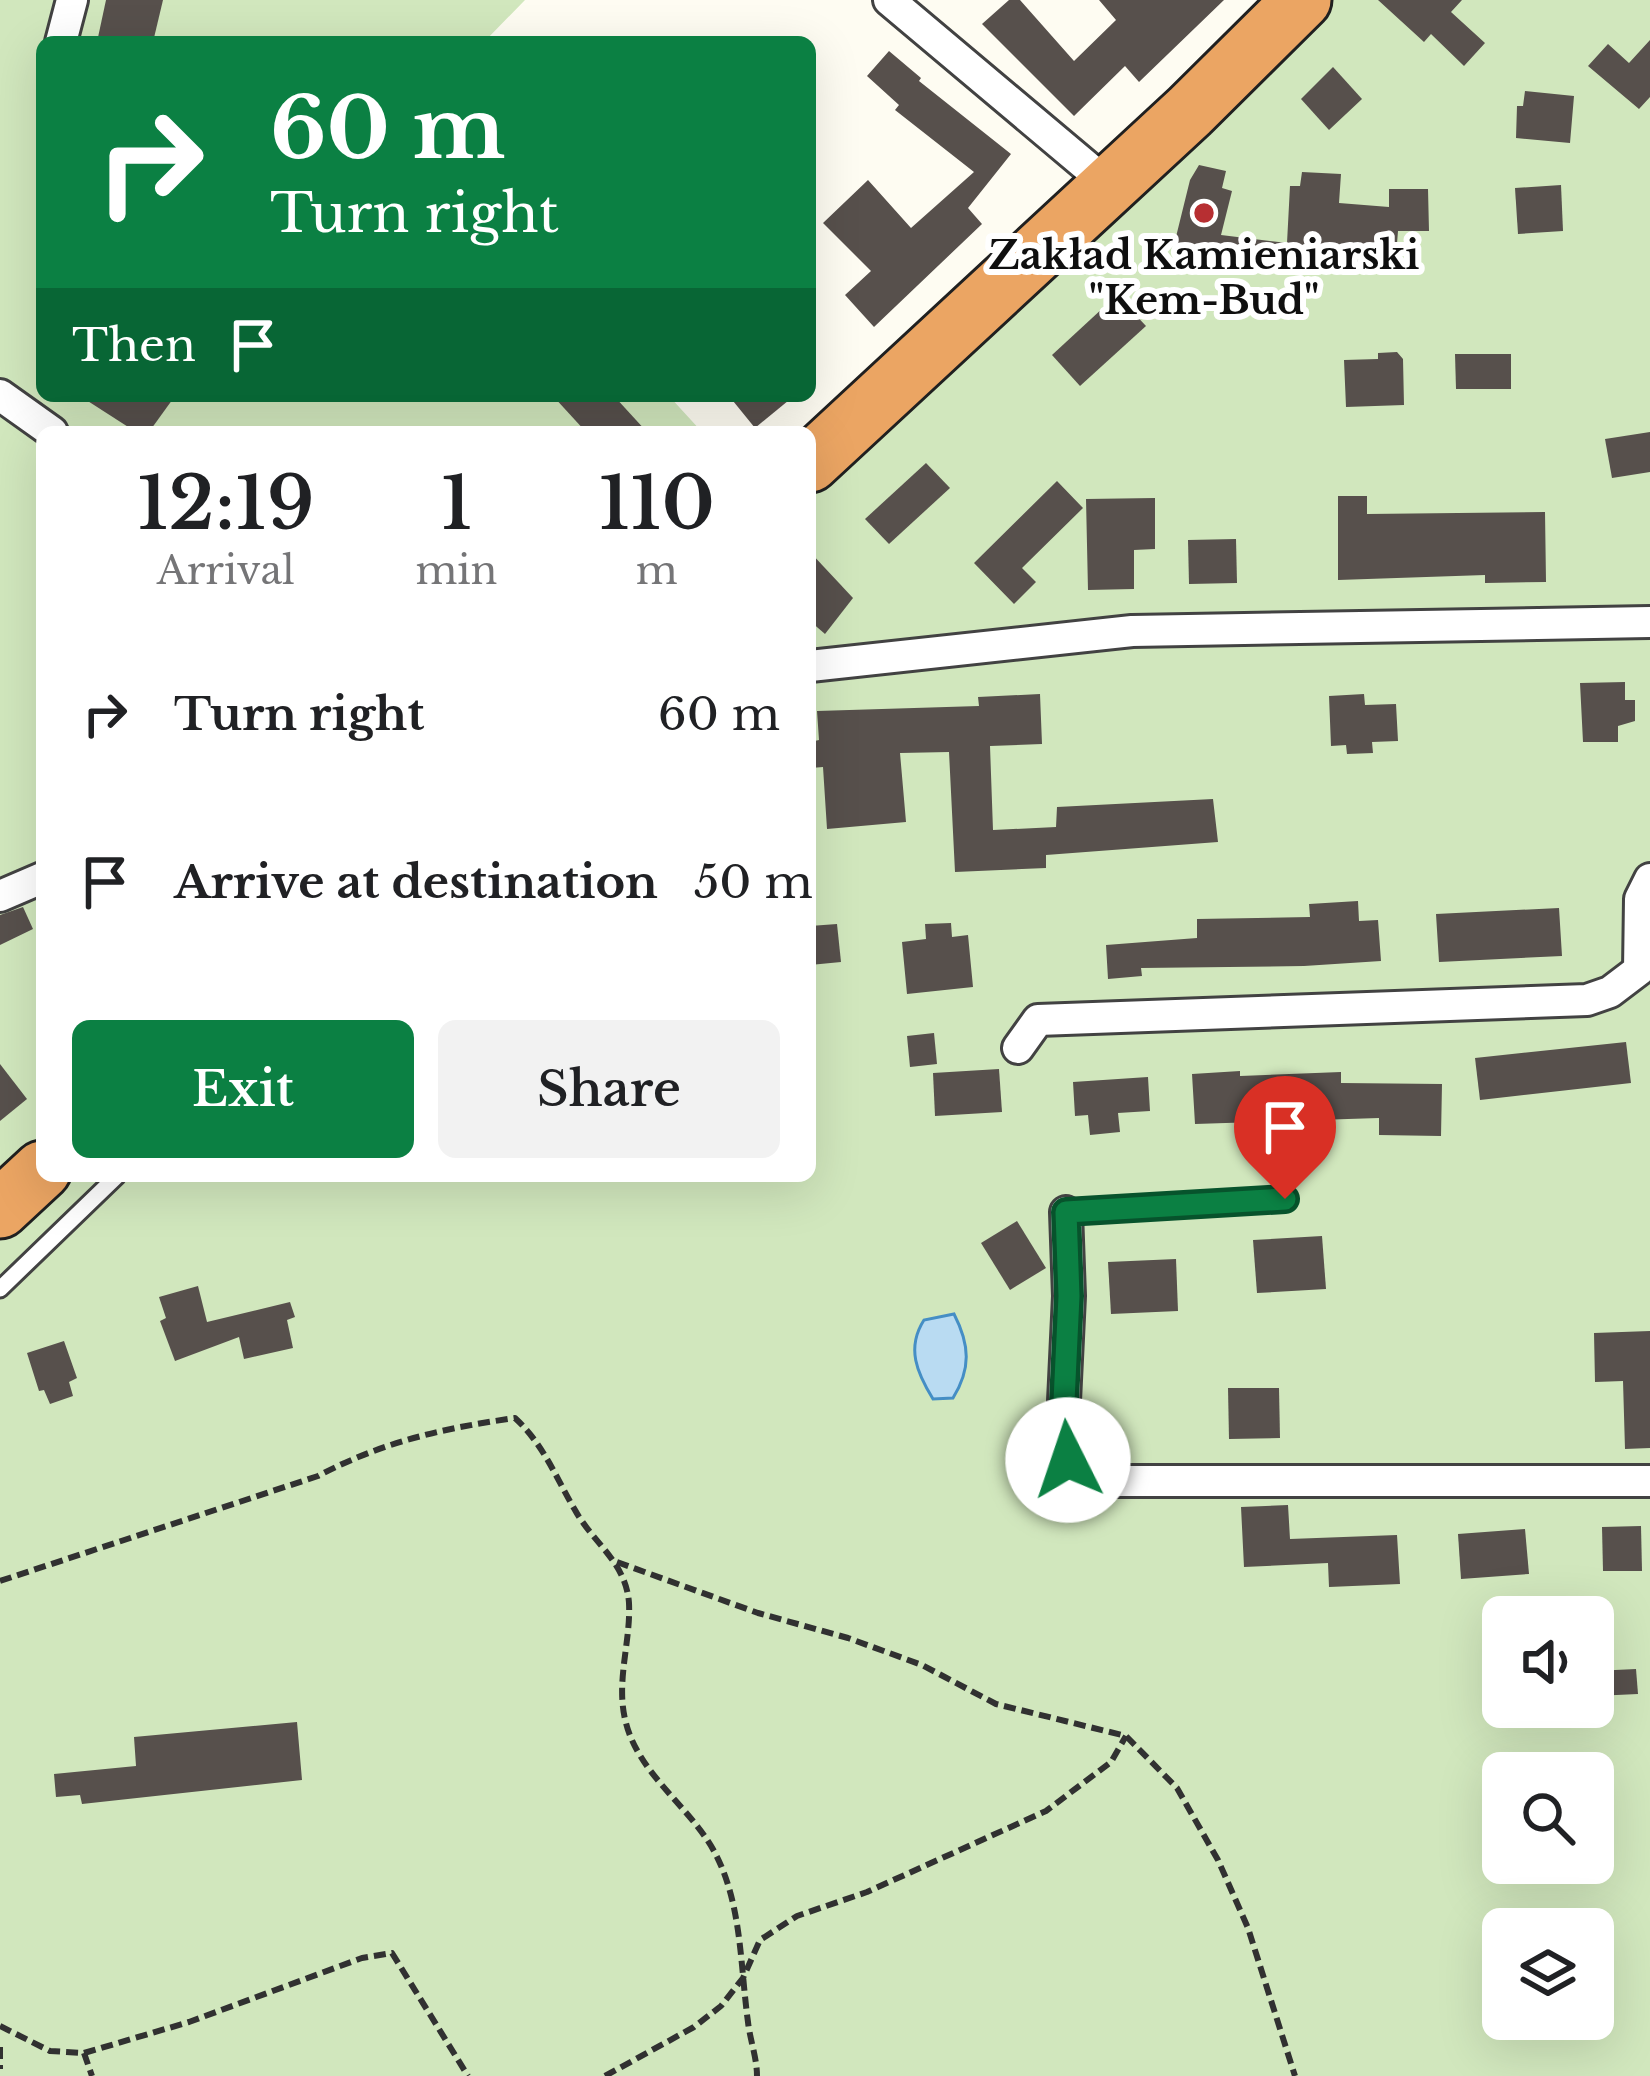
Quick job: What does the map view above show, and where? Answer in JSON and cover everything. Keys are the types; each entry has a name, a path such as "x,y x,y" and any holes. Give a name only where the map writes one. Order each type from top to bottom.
{"highway":[{"path":"816,457 1302,0"},
{"path":"0,1209 36,1176"}],"street":[{"path":"63,36 72,0"},
{"path":"889,0 1109,185"},
{"path":"0,395 44,426"},
{"path":"816,664 1132,631 1650,622"},
{"path":"1018,1048 1039,1020 1587,1000 1610,992 1639,970 1640,899 1650,879"},
{"path":"0,896 36,881"},
{"path":"1066,1212 1069,1296 1062,1443 1068,1460 1096,1481 1650,1481"}],"lane":[{"path":"0,1289 111,1182"},
{"path":"1066,1212 1285,1199"}],"path":[{"path":"0,1581 318,1477 346,1461 434,1430 515,1418 538,1439 576,1512 625,1578 629,1606 622,1690 626,1723 642,1759 687,1813 725,1876 735,1909 758,2076"},
{"path":"617,1562 922,1665 996,1704 1126,1736 1177,1789 1218,1861 1248,1928 1295,2076"},
{"path":"605,2076 694,2027 721,2006 742,1978 760,1940 797,1916 867,1892 1046,1811 1111,1762 1126,1736"},
{"path":"0,2026 50,2051 84,2053 189,2022 362,1958 392,1953 468,2076"},
{"path":"0,2047 0,2069"},
{"path":"84,2053 92,2076"}],"green space":[{"path":"0,0 525,0 490,36 36,36 36,402 674,402 696,426 36,426 36,1182 816,1182 816,446 1321,0 1650,0 1650,2076 0,2076"}],"water":[{"path":"954,1314 965,1347 963,1377 953,1398 933,1399 918,1370 916,1340 924,1320"}],"building":[{"path":"106,0 163,0 154,36 98,36"},
{"path":"1009,0 1020,0 1074,61 1116,20 1099,0 1224,0 1139,82 1125,66 1074,116 982,24"},
{"path":"1378,0 1462,0 1451,12 1485,43 1464,66 1431,34 1424,42"},
{"path":"1650,40 1650,97 1639,109 1588,66 1608,44 1629,63"},
{"path":"889,51 1011,154 968,208 982,224 874,327 845,295 871,271 823,223 868,180 911,228 974,172 895,110 899,105 867,76"},
{"path":"1333,67 1362,99 1329,130 1301,99"},
{"path":"1525,91 1574,96 1570,143 1516,138 1517,106 1523,106"},
{"path":"1199,165 1226,171 1222,188 1232,191 1221,235 1287,243 1290,186 1300,186 1302,172 1341,174 1339,203 1389,207 1389,189 1428,189 1429,231 1398,231 1395,269 1292,268 1213,260 1173,249 1190,180"},
{"path":"1561,185 1563,231 1518,234 1515,188"},
{"path":"1117,295 1146,326 1080,386 1052,355"},
{"path":"1397,352 1403,359 1404,405 1346,407 1344,360 1378,359 1378,353"},
{"path":"1455,354 1511,354 1511,389 1456,389"},
{"path":"89,402 171,402 153,426 127,426"},
{"path":"558,402 620,402 642,426 580,426"},
{"path":"734,402 787,402 757,426"},
{"path":"1650,432 1650,472 1612,478 1605,439"},
{"path":"926,463 950,488 889,544 865,519"},
{"path":"1057,481 1083,508 1022,568 1036,582 1014,604 974,563"},
{"path":"1338,496 1367,496 1367,514 1545,512 1546,582 1485,583 1485,575 1338,580"},
{"path":"1155,498 1155,549 1134,550 1134,589 1088,590 1086,499"},
{"path":"1236,539 1237,583 1189,584 1188,540"},
{"path":"816,558 853,598 825,634 816,626"},
{"path":"1625,682 1625,700 1635,700 1635,721 1618,726 1618,742 1583,742 1580,683"},
{"path":"1040,694 1042,744 990,746 993,830 1056,827 1057,807 1213,799 1218,842 1046,855 1046,868 955,872 949,752 900,753 906,822 827,829 823,767 816,768 817,711 979,706 978,697"},
{"path":"1364,694 1365,705 1396,704 1398,741 1372,742 1373,753 1347,754 1346,745 1331,746 1329,696"},
{"path":"1358,901 1359,921 1378,920 1381,961 1141,968 1142,976 1108,979 1106,945 1197,938 1197,919 1310,917 1309,904"},
{"path":"23,907 33,929 0,945 0,915"},
{"path":"1559,908 1562,956 1439,962 1436,914"},
{"path":"951,923 952,937 968,935 973,987 907,994 902,942 926,939 925,924"},
{"path":"837,924 841,962 816,964 816,926"},
{"path":"934,1033 937,1064 910,1067 907,1036"},
{"path":"1626,1042 1631,1083 1480,1100 1475,1058"},
{"path":"0,1064 27,1099 0,1121"},
{"path":"999,1069 1002,1112 935,1116 933,1073"},
{"path":"1240,1071 1240,1076 1341,1072 1341,1083 1442,1084 1441,1136 1379,1135 1379,1118 1195,1124 1192,1074"},
{"path":"1148,1077 1150,1111 1118,1113 1120,1132 1090,1135 1088,1115 1075,1116 1073,1082"},
{"path":"1017,1221 1046,1268 1010,1290 981,1243"},
{"path":"1322,1236 1326,1289 1257,1293 1253,1240"},
{"path":"1176,1259 1178,1311 1111,1314 1108,1262"},
{"path":"198,1286 207,1322 290,1302 295,1317 287,1320 293,1348 244,1359 239,1337 175,1361 160,1321 166,1318 159,1297"},
{"path":"1650,1331 1650,1448 1625,1449 1623,1381 1595,1382 1594,1333"},
{"path":"64,1341 77,1378 69,1382 73,1396 50,1404 44,1390 39,1391 27,1353"},
{"path":"1228,1388 1279,1388 1280,1438 1229,1439"},
{"path":"1288,1505 1290,1539 1397,1535 1400,1584 1329,1587 1328,1563 1244,1567 1241,1507"},
{"path":"1641,1526 1642,1571 1603,1571 1602,1527"},
{"path":"1525,1529 1529,1574 1461,1579 1458,1534"},
{"path":"1636,1669 1638,1694 1614,1695 1614,1670"},
{"path":"297,1722 302,1780 82,1804 80,1795 56,1797 54,1774 136,1766 134,1737"}],"place":[{"name":"Zakład Kamieniarski \"Kem-Bud\"","path":"1204,213"}],"route":[{"path":"1068,1460 1062,1443 1069,1296 1066,1212 1285,1199"}]}
